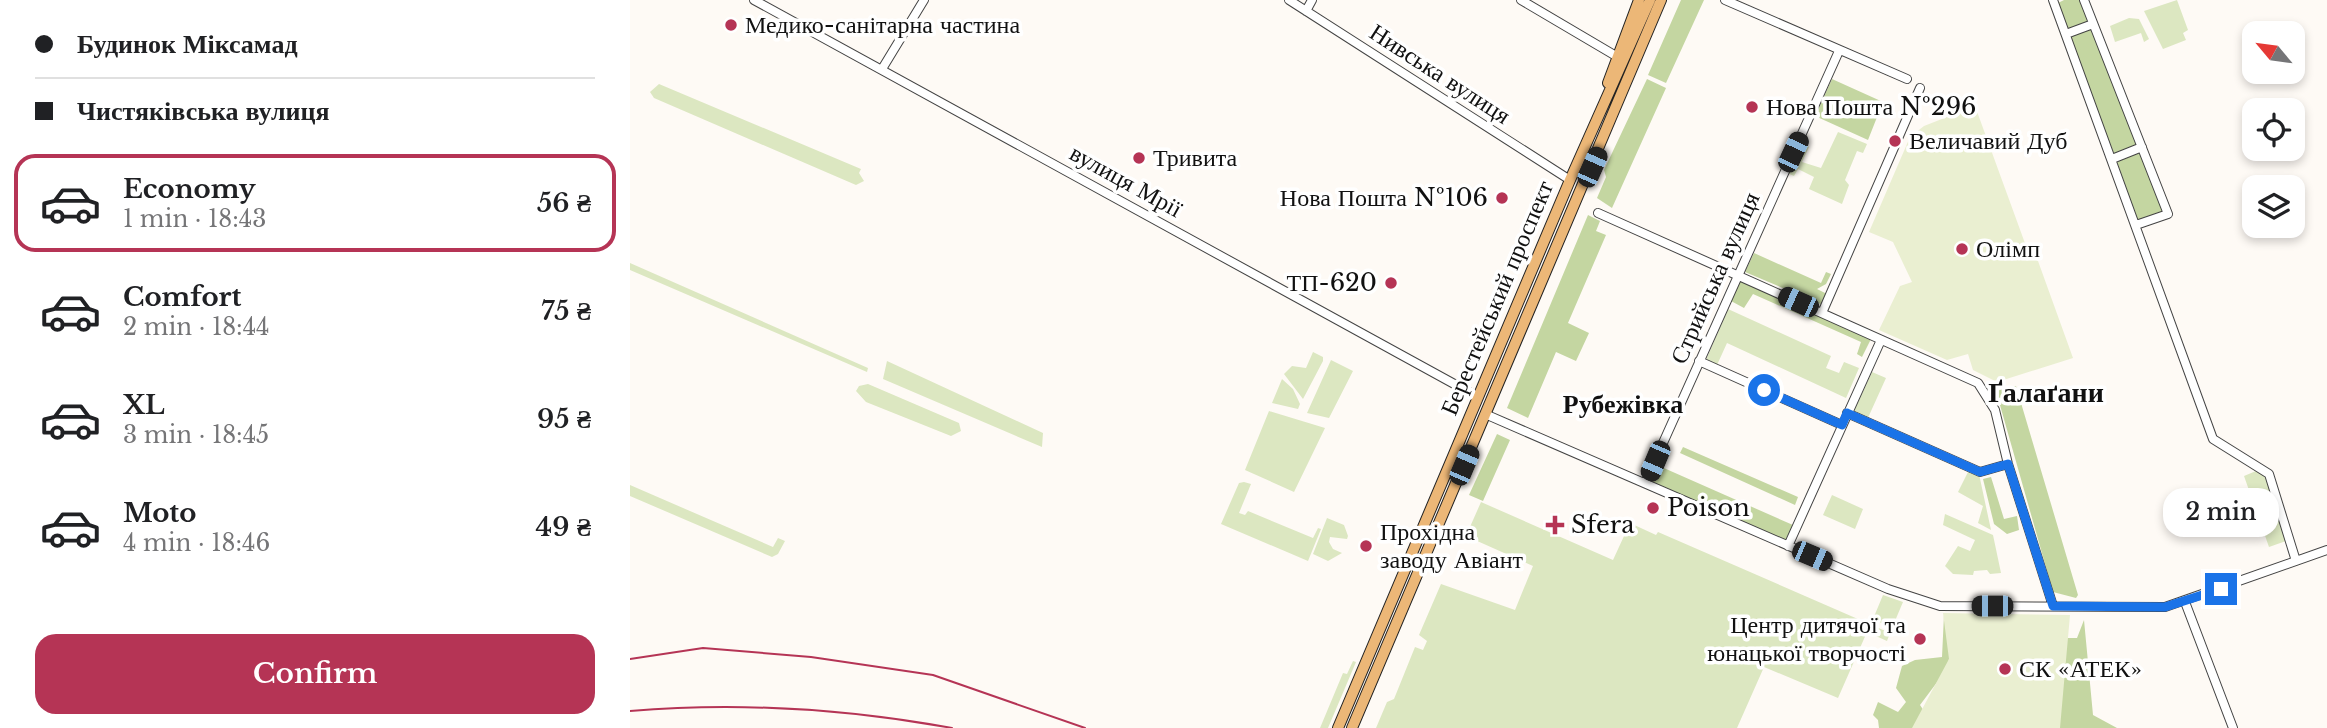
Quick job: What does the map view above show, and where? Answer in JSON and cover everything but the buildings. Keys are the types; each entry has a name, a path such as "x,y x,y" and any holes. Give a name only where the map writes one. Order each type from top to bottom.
{"main road":[{"name":"Берестейський проспект","path":"1617,108 1639,0"},
{"name":"Берестейський проспект","path":"1338,728 1570,180 1650,0"},
{"name":"Берестейський проспект","path":"1626,56 1661,0"},
{"name":"Берестейський проспект","path":"1353,728 1617,108 1668,0"}],"street":[{"name":"вулиця Мрії","path":"754,0 1478,397"},
{"name":"Нивська вулиця","path":"1289,0 1570,180"},
{"path":"1306,10 1312,0"},
{"path":"1521,0 1626,56"},
{"path":"1725,0 1907,79"},
{"path":"2053,0 2213,439 2269,474 2296,561"},
{"path":"2084,0 2168,214 2136,225"},
{"path":"882,69 920,1"},
{"path":"2066,34 2093,24"},
{"name":"Стрийська вулиця","path":"1645,483 1839,51"},
{"path":"1822,313 1920,88"},
{"path":"2112,159 2142,147"},
{"path":"1598,213 1978,383 1986,391 1995,410 2008,464 2053,606"},
{"path":"1788,546 1881,340"},
{"path":"1699,360 1842,425"},
{"path":"1847,413 1980,472 2008,464"},
{"path":"1485,414 1888,589 1940,606 2165,607 2327,550"},
{"path":"2185,602 2233,728"}],"green space":[{"path":"1681,0 1704,0 1666,83 1648,75"},
{"path":"2064,0 2081,0 2090,23 2067,30 2058,3"},
{"path":"2177,0 2188,30 2183,33 2186,40 2163,49 2144,11"},
{"path":"2129,18 2139,19 2149,39 2144,42 2141,33 2115,42 2110,26"},
{"path":"2092,27 2138,145 2114,154 2070,36"},
{"path":"1647,79 1666,88 1612,208 1597,198 1606,177 1604,170"},
{"path":"1832,79 1883,102 1868,140 1815,116"},
{"path":"659,84 861,169 859,173 864,181 856,185 654,98 650,92"},
{"name":"Олімп","path":"1975,106 2030,257 2038,261 2073,358 1997,382 1973,370 1968,354 1947,360 1879,330 1900,286 1912,282 1893,242 1869,232 1910,137 1924,126"},
{"path":"1838,132 1867,144 1863,153 1857,151 1845,180 1849,185 1842,204 1809,189 1814,177 1798,169 1794,176 1787,173 1801,143 1809,147 1802,162 1821,168"},
{"path":"2141,152 2164,212 2138,221 2117,162"},
{"path":"1588,215 1600,221 1596,231 1606,235 1568,323 1589,333 1576,361 1556,352 1528,418 1507,408"},
{"path":"1754,253 1821,283 1826,272 1831,274 1826,284 1817,289 1827,294 1823,305 1745,272"},
{"path":"630,263 868,368 867,372 630,270"},
{"path":"1741,280 1871,339 1862,357 1857,354 1861,342 1753,294 1744,308 1731,301"},
{"path":"1728,309 1831,356 1826,368 1839,373 1844,362 1859,368 1846,398 1727,343 1717,365 1706,360"},
{"path":"1313,352 1323,357 1323,361 1303,399 1284,374 1292,366 1306,368"},
{"path":"1331,360 1353,371 1329,418 1307,413"},
{"path":"887,361 1043,433 1042,447 883,379"},
{"path":"1872,372 1886,378 1867,420 1853,413"},
{"path":"1282,379 1293,389 1300,404 1298,409 1272,403"},
{"path":"868,384 959,423 961,431 951,436 866,402 856,391 859,386"},
{"path":"2016,386 2078,595 2076,598 2053,592 1996,391"},
{"path":"1269,411 1325,428 1294,492 1245,470"},
{"path":"1497,434 1510,440 1483,501 1469,495"},
{"path":"1683,447 1798,497 1795,505 1680,453"},
{"path":"1657,465 1793,525 1785,541 1650,482"},
{"path":"1969,470 1979,474 1991,530 1978,523 1983,506 1958,492"},
{"path":"2256,471 2266,475 2286,541 2269,547 2244,476"},
{"path":"1991,477 2004,519 2017,516 2019,530 2007,534 1994,524 1983,479"},
{"path":"1239,483 1251,484 1239,513 1245,515 1248,511 1313,538 1318,528 1321,529 1308,561 1221,524"},
{"path":"630,485 773,547 778,538 785,541 778,554 772,557 630,496"},
{"path":"1832,495 1863,509 1855,529 1823,515"},
{"path":"1481,502 1613,560 1630,523 1656,535 1658,532 1890,633 1887,641 1867,632 1838,698 1764,667 1737,728 1376,728 1387,702 1394,699 1415,647 1423,650 1427,641 1419,635 1441,584 1515,610 1533,566 1466,536"},
{"path":"1945,514 1993,535 2001,573 1990,574 1987,570 1974,571 1973,575 1953,574 1945,566 1958,546 1970,551 1975,540 1943,525"},
{"path":"1327,518 1344,525 1348,536 1347,539 1330,537 1329,542 1333,549 1342,553 1328,561 1313,554"},
{"path":"1883,595 1903,602 1892,628 1873,619"},
{"name":"СК «АТЕК»","path":"1943,613 2070,615 2060,728 1912,728 1949,659"},
{"path":"1954,614 1946,685 1938,681 1920,705 1924,711 1925,728 1879,728 1878,720 1873,715 1878,702 1898,712 1906,702 1896,688 1902,666 1915,660 1942,657 1944,615"},
{"path":"2084,620 2093,715 2117,728 2013,728 2061,638 2077,638"},
{"path":"1353,661 1356,662 1328,728 1320,728 1343,673 1347,674"}],"railway":[{"path":"630,659 703,648 811,657 933,675 1085,728"},
{"path":"630,711 710,707 791,709 872,716 952,728"}],"place":[{"name":"Медико-санітарна частина","path":"731,25"},
{"name":"Нова Пошта №296","path":"1752,107"},
{"name":"Величавий Дуб","path":"1895,141"},
{"name":"Тривита","path":"1139,158"},
{"name":"Нова Пошта №106","path":"1502,198"},
{"name":"Олімп","path":"1962,249"},
{"name":"ТП-620","path":"1391,283"},
{"name":"Poison","path":"1653,508"},
{"name":"Sfera","path":"1555,525"},
{"name":"Прохідна заводу Авіант","path":"1366,546"},
{"name":"Центр дитячої та юнацької творчості","path":"1920,639"},
{"name":"СК «АТЕК»","path":"2005,669"}],"district":[{"name":"Ґалаґани","path":"2046,392"},
{"name":"Рубежівка","path":"1623,404"}],"route":[{"path":"1764,390 1842,425 1847,413 1980,472 2008,464 2053,606 2165,607 2221,589"}]}
